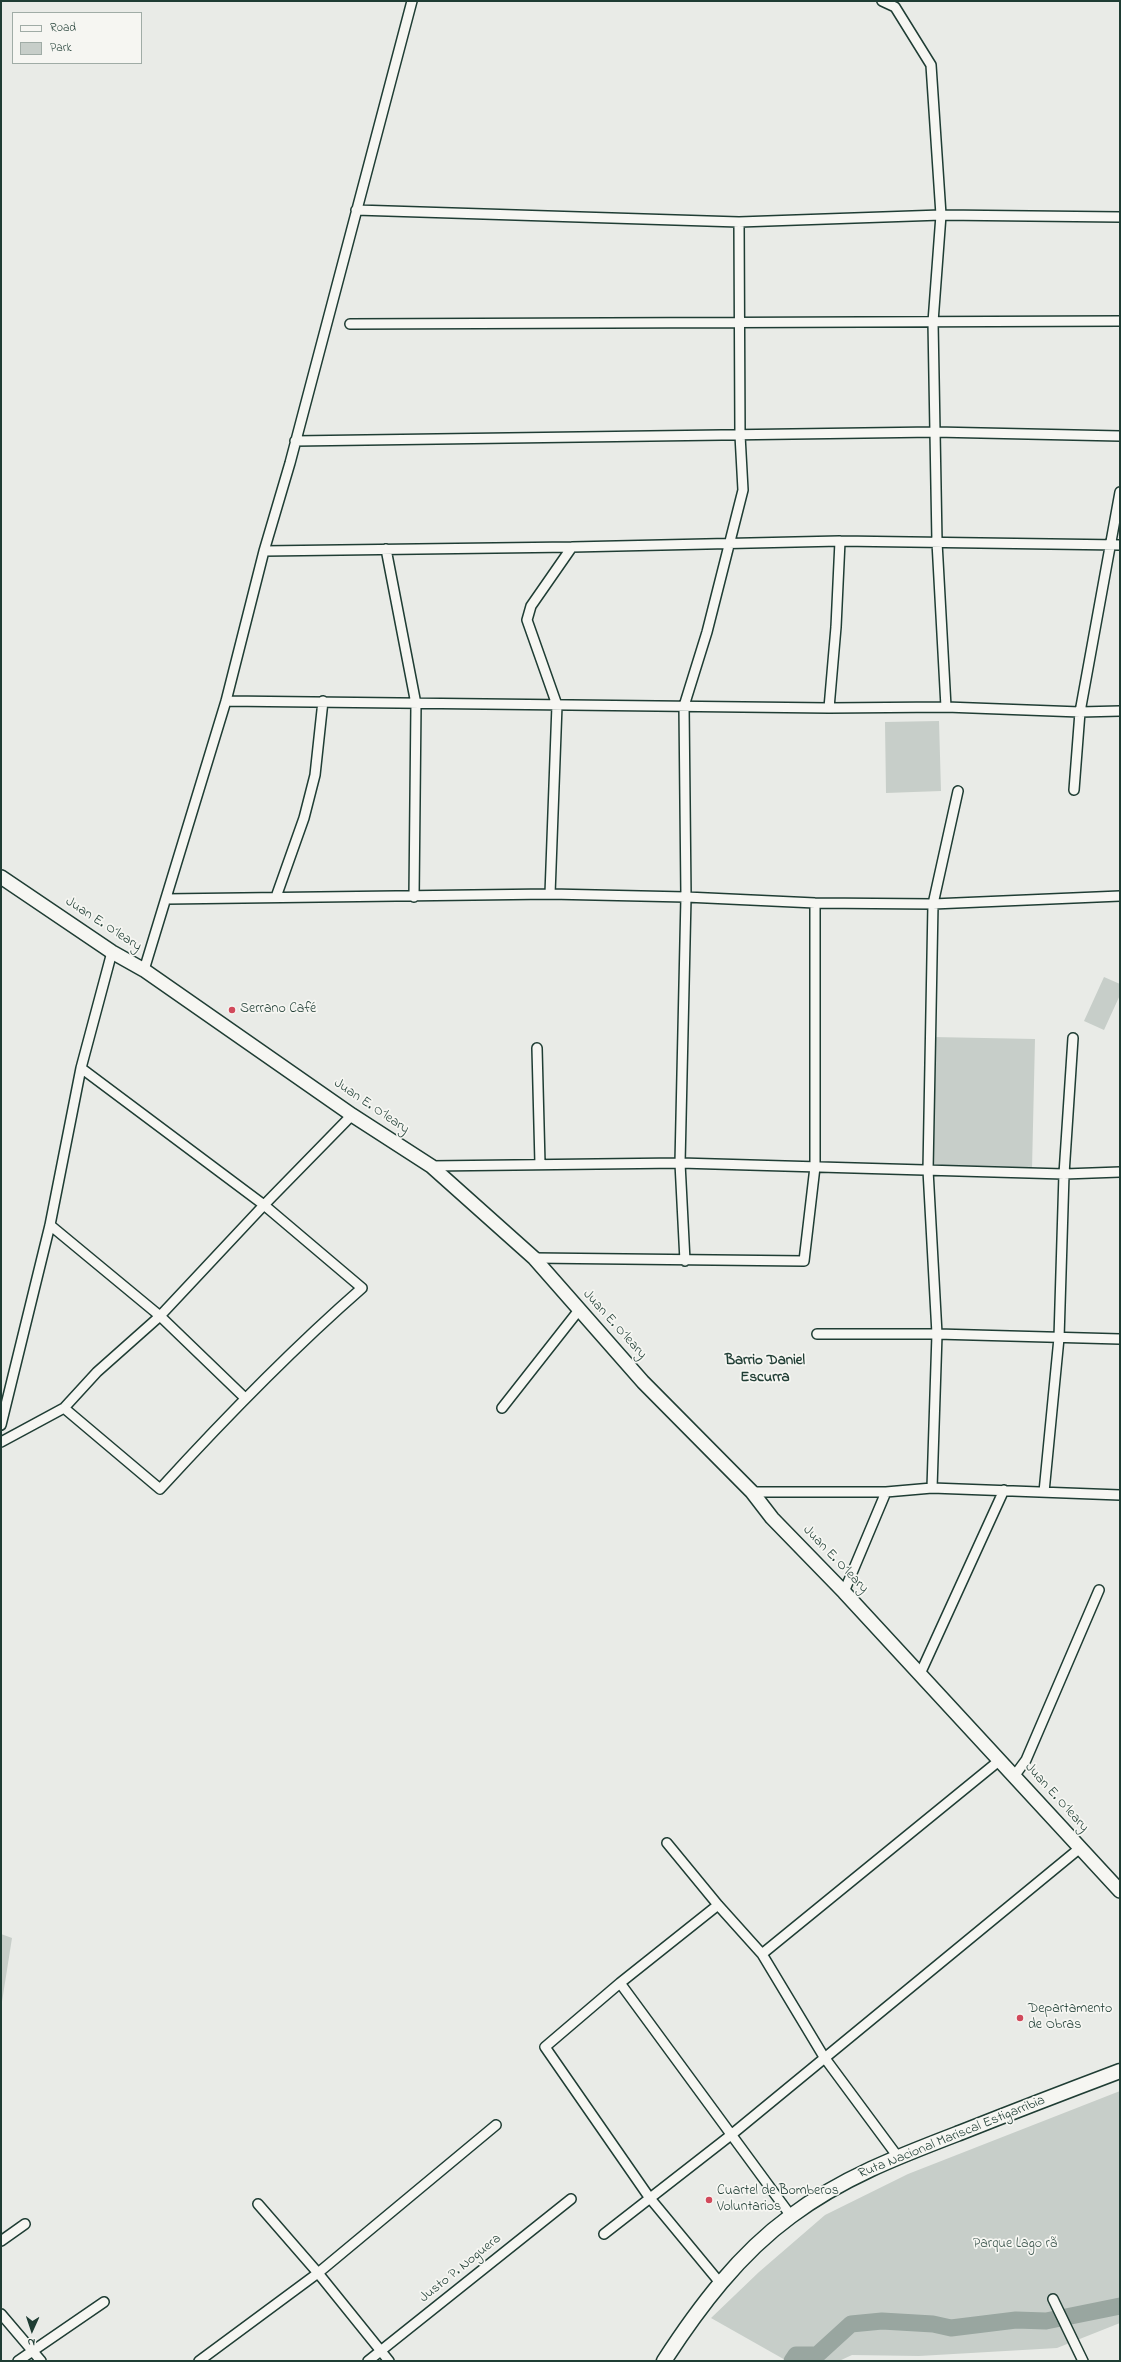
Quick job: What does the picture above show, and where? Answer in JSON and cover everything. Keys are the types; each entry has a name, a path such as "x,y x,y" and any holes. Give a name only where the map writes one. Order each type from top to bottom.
{"main road":[{"name":"Ruta Nacional Mariscal Estigarribia","path":"664,2361 721,2284 744,2256 791,2216 834,2187 898,2156 1120,2071"}],"street":[{"path":"144,970 226,701 264,552 412,1"},
{"path":"882,1 895,7 931,65 941,215 933,322 937,542 946,707"},
{"path":"356,210 739,222 941,215 1120,217"},
{"path":"685,1261 680,1163 686,897 684,706 730,543 743,490 740,435 738,322 739,222"},
{"path":"350,324 1120,321"},
{"path":"295,441 935,432 1120,436"},
{"path":"1074,790 1080,712 1115,545 1120,492"},
{"path":"264,552 840,541 1115,545"},
{"path":"829,708 836,627 840,541"},
{"path":"550,894 557,705 527,620 531,606 572,547"},
{"path":"386,549 416,704 414,897"},
{"path":"226,701 829,708 946,707 1080,712 1120,711"},
{"path":"276,897 304,818 315,775 323,701"},
{"path":"932,1488 937,1334 928,1170 933,904 958,791"},
{"name":"Juan E. O´leary","path":"1,877 112,952 144,970 352,1115 431,1166 534,1258 643,1382 752,1492 772,1518 844,1592 1015,1775 1120,1891"},
{"path":"166,899 414,897 550,894 686,897 815,903 933,904 1120,896"},
{"path":"534,1258 685,1261 804,1261 815,1167 815,903"},
{"path":"1,1425 50,1225 81,1068 112,952"},
{"path":"1044,1492 1059,1338 1064,1174 1073,1038"},
{"path":"537,1048 540,1164"},
{"path":"64,1408 160,1489 245,1398 325,1319 362,1288 264,1205 81,1068"},
{"path":"1,1442 64,1408 97,1372 160,1316 264,1205 352,1115"},
{"path":"431,1166 680,1163 1064,1174 1120,1172"},
{"path":"50,1225 160,1316 245,1398"},
{"path":"502,1408 580,1310"},
{"path":"818,1334 937,1334 1120,1339"},
{"path":"752,1492 886,1492 932,1488 1120,1495"},
{"path":"920,1674 1004,1490"},
{"path":"844,1592 886,1492"},
{"path":"1015,1775 1026,1760 1099,1590"},
{"path":"762,1954 1000,1760"},
{"path":"667,1843 718,1905 762,1954 824,2057 898,2156"},
{"path":"604,2234 649,2197 731,2135 1080,1848"},
{"path":"718,1905 620,1983 546,2047 649,2197 721,2284"},
{"path":"620,1983 791,2216"},
{"path":"199,2361 318,2273 496,2125"},
{"name":"Justo P. Noguera","path":"368,2361 570,2198"},
{"path":"258,2204 318,2273 389,2361"},
{"path":"1,2241 25,2224"},
{"path":"1054,2299 1080,2357"},
{"path":"18,2361 104,2302"},
{"path":"1,2314 41,2361"}],"green space":[{"path":"939,721 941,791 886,793 885,722"},
{"path":"1104,977 1120,984 1120,995 1104,1030 1084,1021"},
{"path":"933,1037 1035,1039 1032,1169 930,1167"},
{"path":"1,1934 12,1938 1,2008"},
{"name":"Parque Lago rã","path":"1120,2091 1120,2323 1057,2348 919,2356 852,2355 839,2361 787,2361 711,2318 759,2272 825,2215 908,2174"}],"waterway":[{"path":"792,2361 796,2355 817,2355 851,2324 882,2321 933,2324 951,2328 1016,2320 1046,2321 1120,2306"}],"place":[{"name":"Serrano Café","path":"232,1010"},
{"name":"Departamento de Obras","path":"1020,2018"},
{"name":"Cuartel de Bomberos Voluntarios","path":"709,2200"}],"district":[{"name":"Barrio Daniel Escurra","path":"765,1370"}]}
